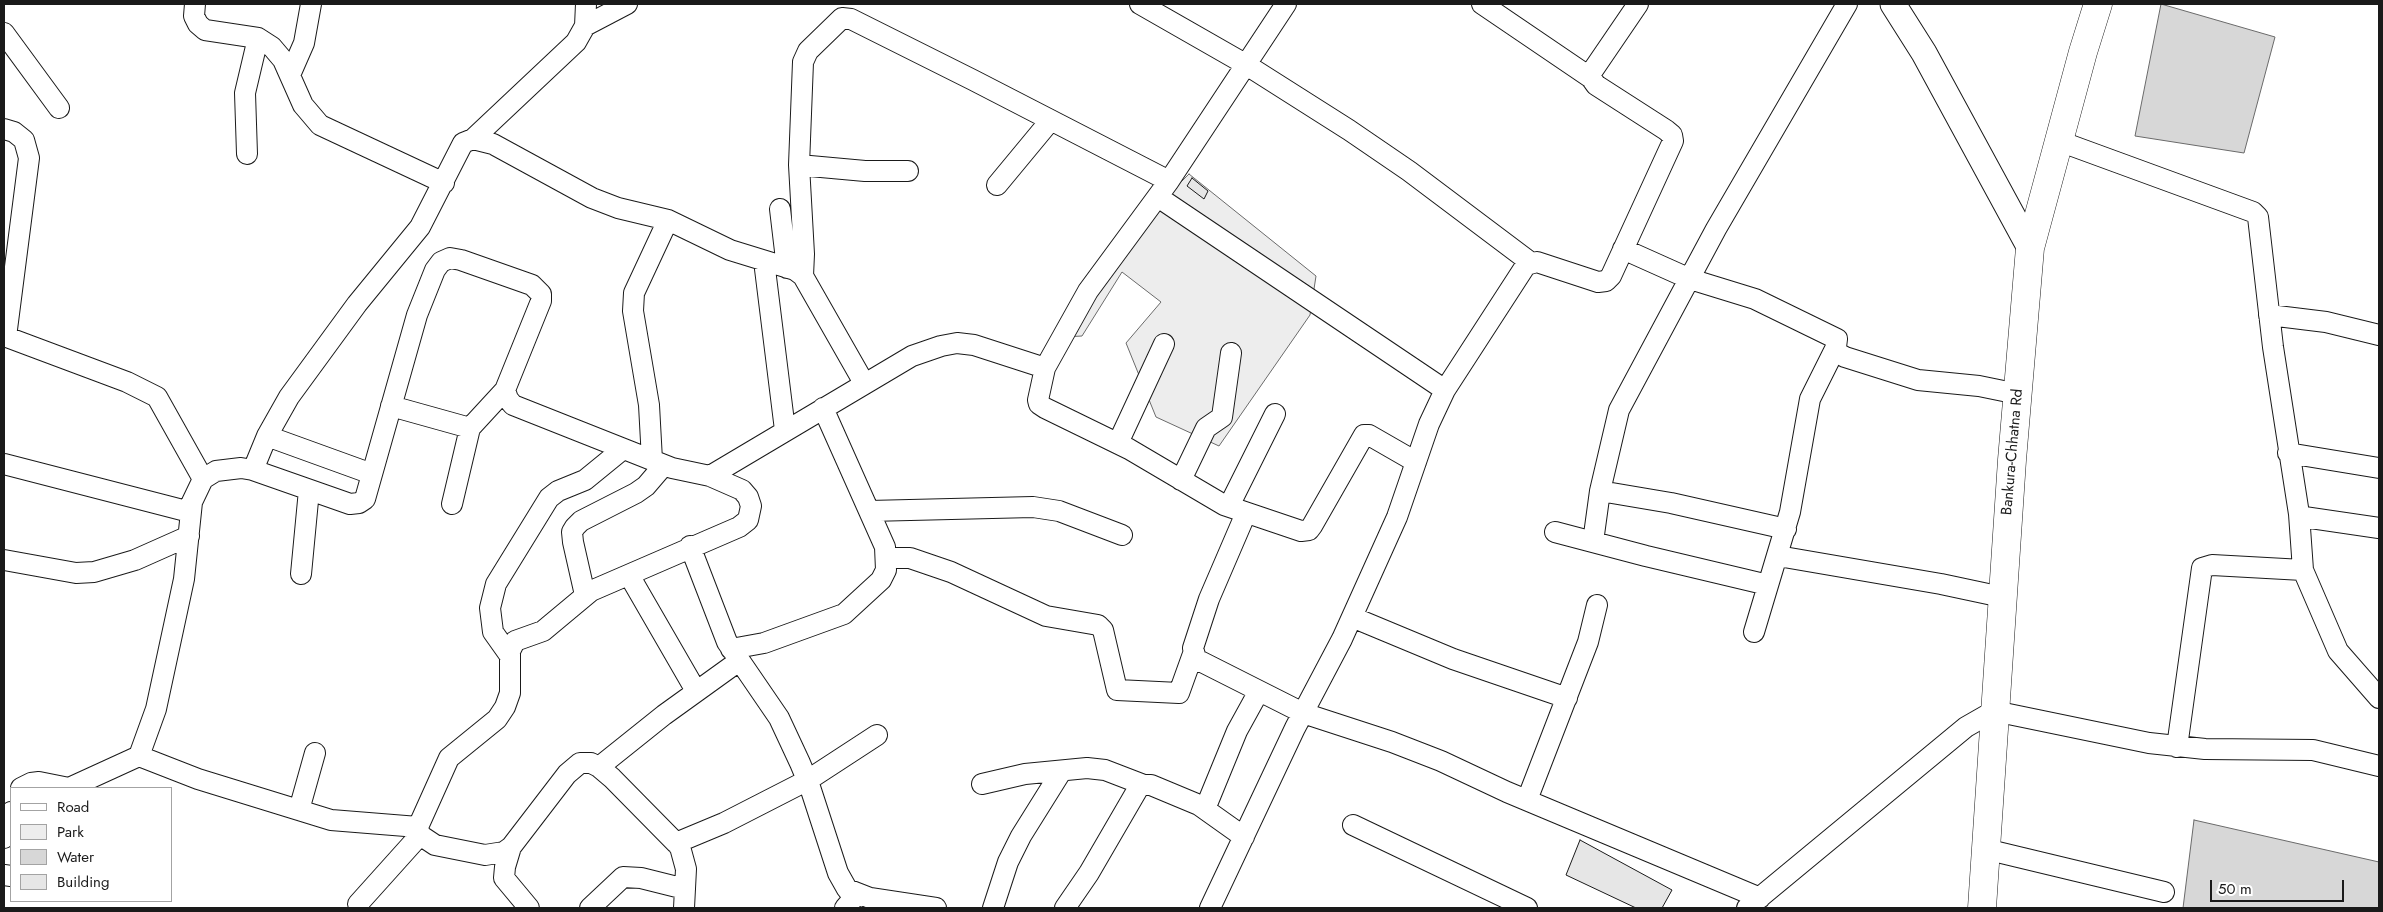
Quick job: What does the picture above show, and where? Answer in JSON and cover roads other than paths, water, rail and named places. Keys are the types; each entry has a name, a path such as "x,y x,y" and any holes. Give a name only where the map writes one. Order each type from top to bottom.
{"highway":[{"name":"Bankura-Chhatna Rd","path":"1982,908 2002,598 2030,248 2098,4"}],"main road":[{"path":"1893,4 1924,53 2030,248"}],"street":[{"path":"195,4 194,16 198,24 205,30 258,38 272,47 283,60 302,105 320,125 444,182"},
{"path":"290,75 304,43 311,4"},
{"path":"253,470 276,418 300,382 357,304 420,227 463,143 473,138 576,42 585,26 586,4"},
{"path":"585,26 627,4"},
{"path":"1140,4 1245,64 1341,124 1402,166 1530,262 1537,262 1598,282 1606,281 1611,276 1671,146 1672,135 1596,85 1592,78 1591,73 1638,4"},
{"path":"1286,4 1163,189 1088,290 1045,368 1038,400 1039,404 1118,443 1181,480 1238,510 1301,531 1309,530 1361,439 1366,434 1416,462"},
{"path":"1482,4 1592,78"},
{"path":"1593,542 1600,491 1619,410 1729,206 1847,4"},
{"path":"795,272 804,254 799,165 803,62 813,46 842,18 852,19 1050,121 1163,189 1445,390"},
{"path":"4,33 59,108"},
{"path":"247,154 245,93 258,38"},
{"path":"997,185 1050,121"},
{"path":"4,129 14,132 24,140 29,158 5,337 127,382 157,397 203,478"},
{"path":"473,138 493,144 592,198 618,208 668,220 730,250 795,272"},
{"path":"2059,141 2253,212 2260,222 2269,315 2288,452 2299,514 2303,570 2338,651 2379,698"},
{"path":"799,165 865,171 908,171"},
{"path":"780,209 795,272 864,383"},
{"path":"585,595 572,542 575,527 581,521 646,486 658,462 633,311 634,293 668,220"},
{"path":"1623,249 1690,279 1755,298 1793,319 1835,336 1838,341 1810,399 1786,530 1754,632"},
{"path":"78,786 139,756 156,709 184,579 190,512 203,478 216,471 229,468 253,470 350,504 359,503 365,499 417,315 434,270 441,262 450,258 461,260 532,285 541,294 541,300 505,390 470,428 452,504"},
{"path":"764,262 785,430"},
{"path":"1210,908 1303,713 1352,617 1397,517 1429,424 1445,390 1526,265 1530,262"},
{"path":"2269,315 2326,322 2379,335"},
{"path":"710,476 864,383 912,356 941,346 957,343 974,346 1045,368"},
{"path":"1118,443 1164,344"},
{"path":"1834,350 1845,357 1918,380 1966,384 2018,394"},
{"path":"1181,480 1206,428 1222,417 1231,354"},
{"path":"358,904 419,831 449,758 497,719 505,707 510,693 510,651 515,641 543,631 585,595 690,546 717,538 740,527 750,514 751,506 748,497 742,490 710,476 658,462 520,409 508,400 505,390"},
{"path":"391,406 470,428"},
{"path":"599,767 696,691 735,655 844,614 881,580 886,570 885,546 822,408"},
{"path":"887,558 910,558 952,572 1046,616 1098,625 1103,630 1117,690 1180,693 1238,510 1274,414"},
{"path":"267,436 372,474"},
{"path":"510,656 493,632 490,608 496,584 548,498 558,491 585,480 623,449"},
{"path":"2288,452 2379,468"},
{"path":"4,464 190,512"},
{"path":"301,574 310,490"},
{"path":"1600,491 1672,503 1786,530"},
{"path":"869,511 1033,507 1059,511 1122,535"},
{"path":"2299,514 2304,517 2379,528"},
{"path":"1555,532 1768,585"},
{"path":"4,560 76,573 94,572 135,560 189,536"},
{"path":"690,546 719,625 735,655 779,718 808,780 838,873 851,901 936,908"},
{"path":"1778,556 1941,584 2002,598"},
{"path":"2177,747 2202,568 2212,565 2303,570"},
{"path":"629,575 696,691"},
{"path":"1527,800 1588,642 1598,606"},
{"path":"1352,617 1453,659 1567,698"},
{"path":"1193,654 1196,659 1303,713 1392,742 1441,761 1754,903 1966,727 1994,711 2149,743 2177,747 2313,750 2379,766"},
{"path":"1205,809 1237,731 1259,691"},
{"path":"676,843 724,823 808,780 877,735"},
{"path":"299,810 315,753"},
{"path":"139,756 198,779 331,820 419,831 436,845 484,855 496,855 511,847"},
{"path":"529,908 504,878 511,847 574,767 580,764 591,763 599,767 676,843 684,856 685,899 641,878 622,877 590,908"},
{"path":"982,784 1025,774 1087,768 1105,770 1191,801 1244,837"},
{"path":"993,908 1008,862 1020,836 1061,772"},
{"path":"23,787 31,783 61,787"},
{"path":"1064,908 1089,873 1140,787 1144,785"},
{"path":"4,838 10,816"},
{"path":"1353,825 1527,908"},
{"path":"1986,849 2164,892"}],"water":[{"path":"2161,4 2275,37 2244,153 2135,136"},
{"path":"2194,820 2379,862 2379,908 2183,908"}]}
